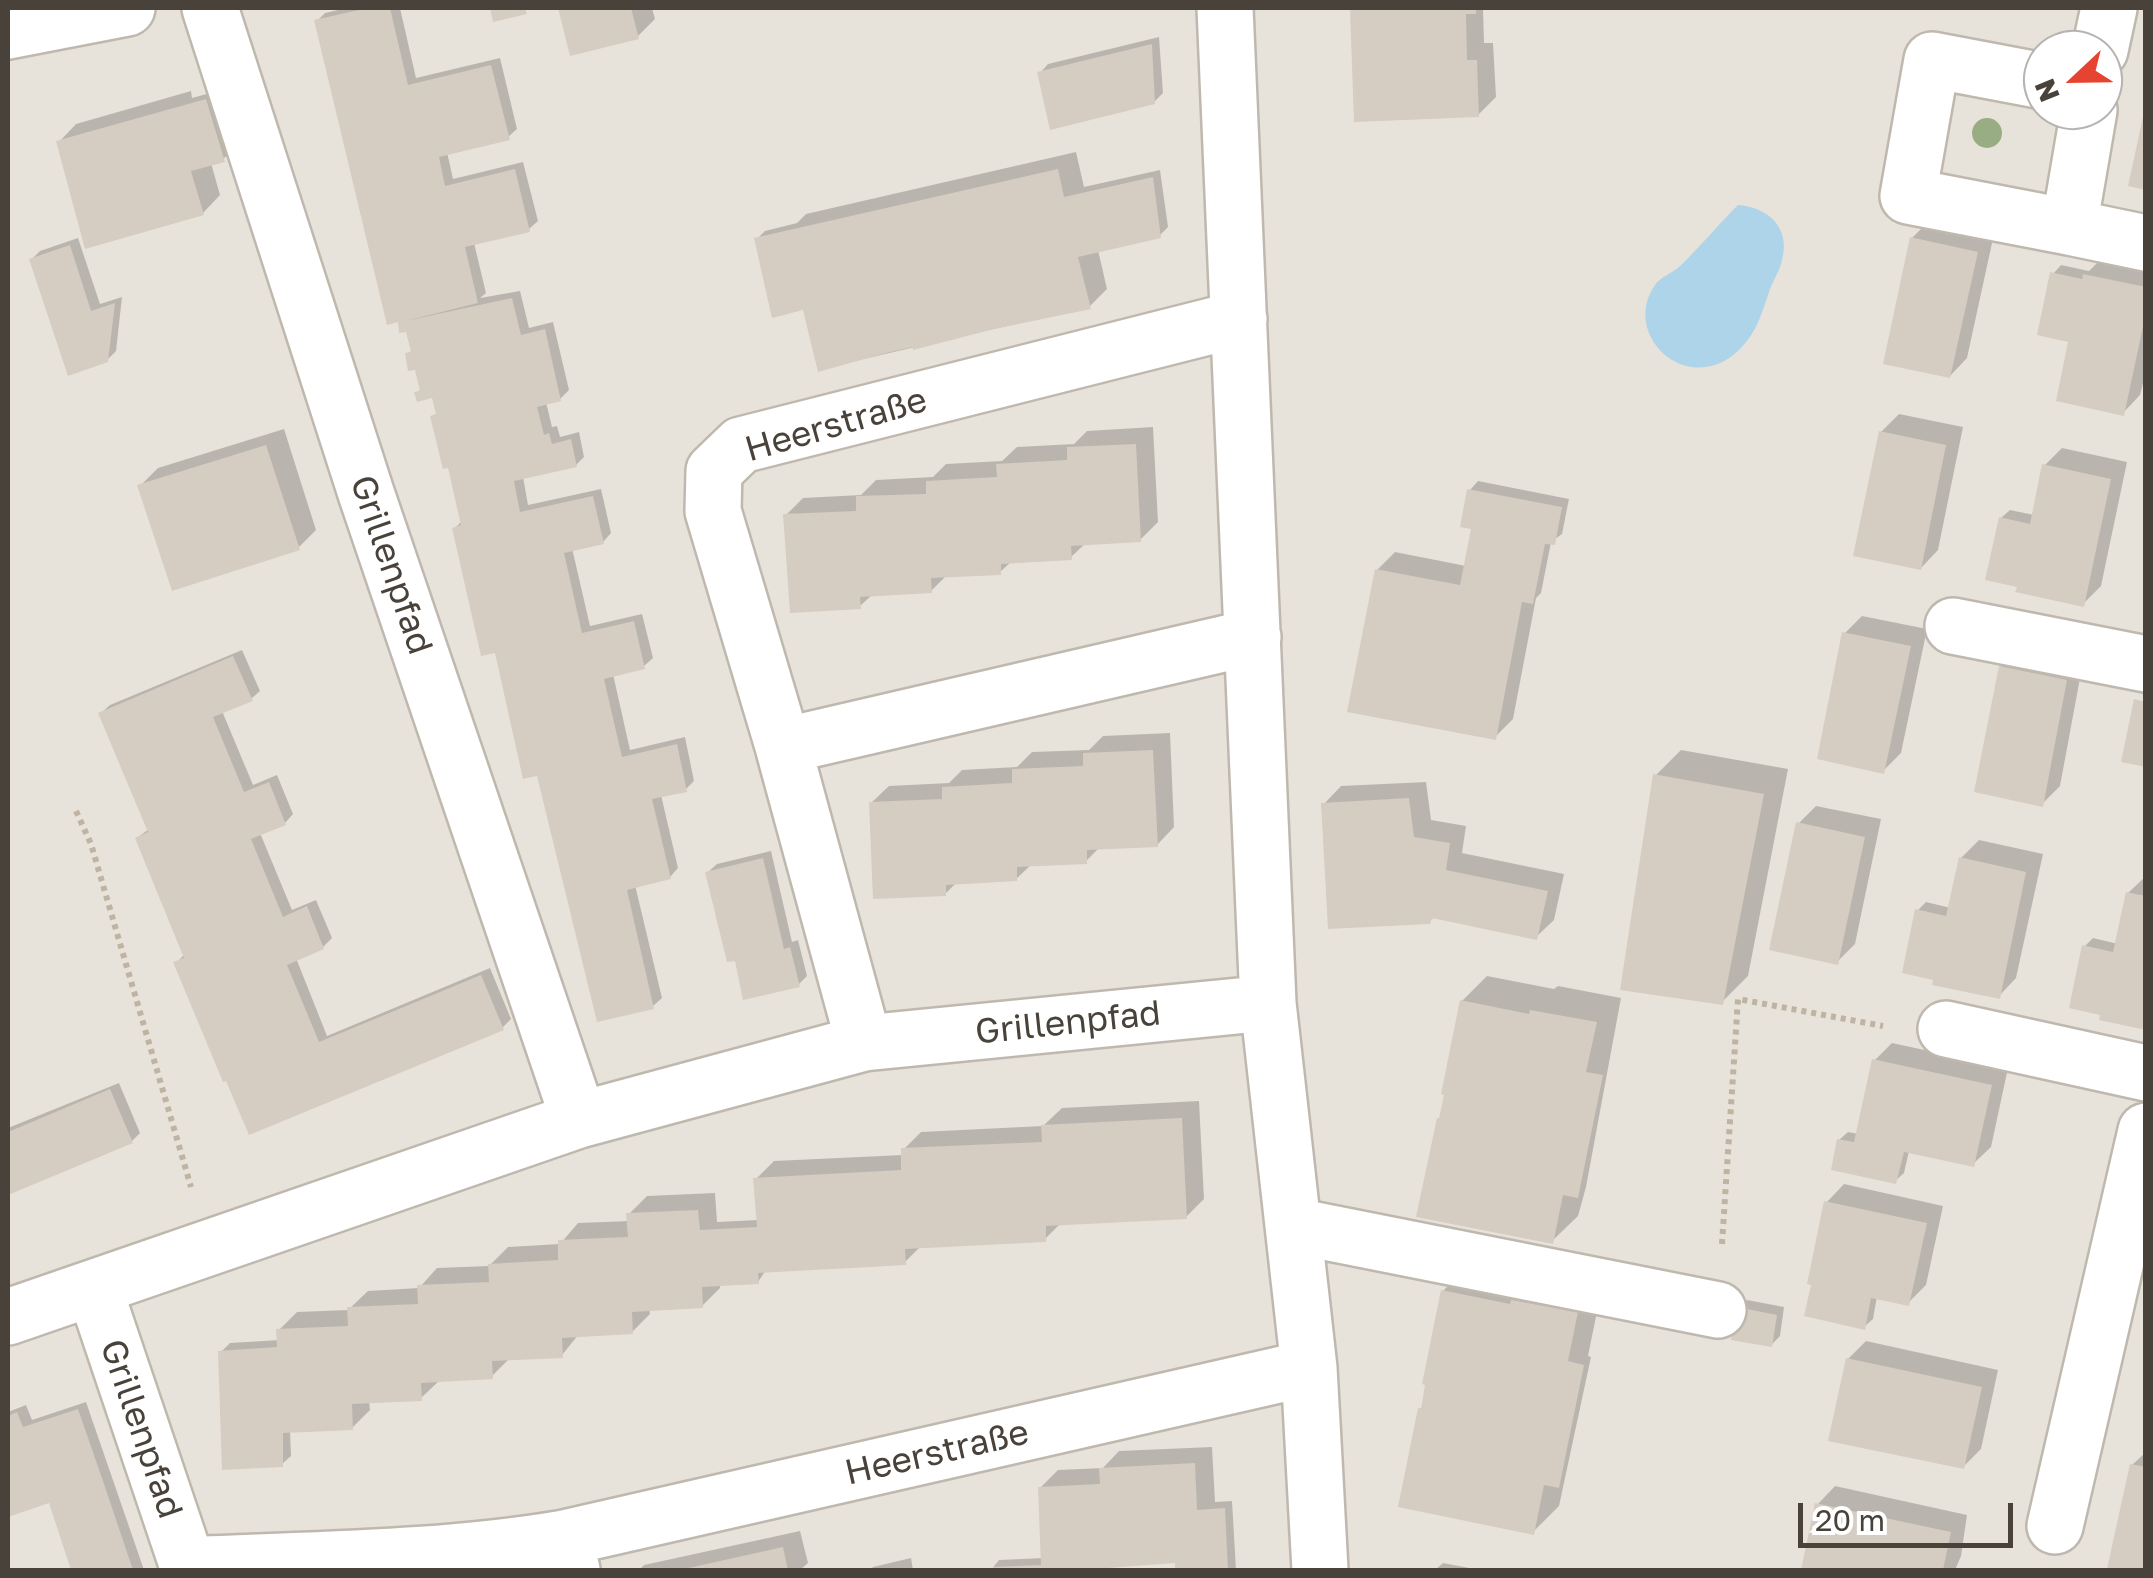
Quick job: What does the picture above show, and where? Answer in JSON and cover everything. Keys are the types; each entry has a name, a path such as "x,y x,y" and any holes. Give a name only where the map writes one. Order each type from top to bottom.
{"street":[{"path":"8,31 126,8"},
{"name":"Grillenpfad","path":"210,8 366,494 578,1120"},
{"path":"1224,8 1268,1003 1309,1368 1320,1570"},
{"path":"2023,76 1932,60 1908,196 2146,243"},
{"path":"2069,227 2085,130"},
{"name":"Heerstraße","path":"864,1043 783,746 712,511 714,471 741,445 1240,318"},
{"path":"1953,626 2146,664"},
{"path":"783,746 1253,638"},
{"name":"Grillenpfad","path":"8,1317 578,1120 864,1043 1268,1003"},
{"path":"1946,1029 2146,1073"},
{"path":"2055,1526 2138,1202 2146,1131"},
{"path":"1295,1226 1718,1310"},
{"name":"Grillenpfad","path":"94,1288 188,1568"},
{"name":"Heerstraße","path":"188,1568 410,1554 568,1554 1309,1368"}],"path":[{"path":"76,811 91,844 209,1248"},
{"path":"1718,1310 1738,1000 1928,1034 1946,1029"}],"shaded area":[{"path":"8,8 2145,8 2145,1570 8,1570"}],"water":[{"path":"1738,205 1759,210 1775,221 1783,238 1780,267 1755,329 1739,350 1719,363 1699,368 1681,364 1665,355 1653,340 1646,323 1646,304 1657,282 1680,266"}],"building":[{"path":"368,8 390,8 408,85 491,65 510,140 439,157 445,186 515,169 530,232 465,247 478,303 405,321 512,298 521,335 545,329 561,401 537,407 544,435 549,433 552,444 571,439 577,467 514,481 520,512 593,496 604,544 564,553 582,633 634,621 645,669 604,679 622,757 677,744 687,792 652,799 671,879 627,890 654,1009 597,1022 537,776 523,779 495,653 481,656 452,528 461,525 448,468 443,469 430,416 436,414 432,398 417,402 414,392 420,391 415,370 408,371 405,353 411,352 406,332 399,333 398,322 387,325 314,20"},
{"path":"490,8 525,8 527,14 493,22"},
{"path":"558,8 631,8 639,39 570,56"},
{"path":"1350,8 1476,8 1476,14 1466,14 1467,60 1477,60 1479,117 1354,122"},
{"path":"1152,44 1155,104 1050,130 1037,72"},
{"path":"206,99 225,162 191,171 204,215 85,249 56,141"},
{"path":"2146,113 2146,190 2128,186"},
{"path":"1058,169 1064,197 1153,177 1161,238 1078,257 1091,309 886,353 818,372 803,310 772,318 754,238"},
{"path":"1910,237 1978,252 1950,378 1883,364"},
{"path":"70,245 91,311 115,303 108,362 68,376 29,259"},
{"path":"2050,272 2082,279 2083,274 2146,287 2146,312 2124,416 2056,401 2068,342 2037,335"},
{"path":"1879,431 1946,445 1921,570 1853,556"},
{"path":"1136,444 1141,542 1071,546 1072,560 1001,564 1001,575 931,578 932,593 860,597 861,609 790,613 783,514 856,511 856,496 926,494 926,481 997,477 996,464 1067,460 1067,447"},
{"path":"266,445 300,550 172,591 137,485"},
{"path":"2042,464 2111,479 2084,607 2015,592 2017,587 1985,580 1999,517 2030,524"},
{"path":"1467,489 1562,507 1555,545 1545,544 1533,604 1522,602 1496,740 1347,712 1375,569 1460,585 1471,529 1460,527"},
{"path":"1842,632 1911,646 1884,774 1817,759"},
{"path":"233,656 253,701 213,717 244,792 269,782 286,825 251,839 283,917 307,906 324,949 287,965 319,1042 481,975 504,1030 249,1135 173,962 184,958 135,838 148,832 98,713"},
{"path":"1999,666 2067,680 2043,807 1974,792"},
{"path":"2134,699 2146,702 2146,767 2121,762"},
{"path":"1153,750 1158,847 1087,850 1087,864 1017,867 1017,881 946,885 946,896 873,899 869,802 942,799 942,787 1012,783 1012,769 1083,766 1083,753"},
{"path":"1653,774 1764,794 1723,1005 1620,990"},
{"path":"1409,798 1414,837 1450,843 1446,870 1548,891 1537,940 1432,918 1430,924 1328,929 1321,803"},
{"path":"1796,822 1865,837 1838,965 1769,950"},
{"path":"1959,857 2026,872 2000,999 1932,985 1933,980 1902,973 1915,909 1946,916"},
{"path":"763,858 784,949 790,947 800,987 743,1000 735,961 727,962 705,872"},
{"path":"2126,892 2146,896 2146,1030 2099,1020 2100,1015 2069,1008 2082,945 2113,952"},
{"path":"1460,1000 1597,1022 1586,1072 1603,1075 1578,1198 1563,1195 1553,1244 1416,1217 1444,1095 1441,1094"},
{"path":"1872,1059 1992,1085 1974,1167 1904,1152 1896,1184 1831,1170 1837,1139 1854,1142"},
{"path":"110,1089 133,1143 8,1195 8,1132"},
{"path":"1182,1118 1187,1219 1046,1226 1046,1242 905,1249 906,1265 758,1273 759,1284 702,1287 703,1308 632,1312 633,1334 562,1338 563,1358 492,1361 493,1379 421,1383 422,1401 352,1404 353,1430 283,1433 283,1467 222,1470 218,1351 277,1347 276,1329 348,1326 347,1307 418,1304 417,1285 489,1282 488,1264 558,1260 558,1240 628,1237 626,1213 698,1210 700,1230 757,1227 753,1178 901,1170 901,1148 1042,1142 1041,1125"},
{"path":"1824,1201 1927,1223 1909,1306 1871,1298 1865,1330 1804,1316"},
{"path":"1441,1290 1578,1312 1568,1361 1584,1365 1559,1488 1544,1485 1534,1535 1398,1507 1418,1408 1421,1409 1425,1385 1422,1384"},
{"path":"1737,1307 1777,1315 1772,1347 1731,1340"},
{"path":"1846,1358 1982,1387 1964,1469 1828,1441"},
{"path":"78,1409 133,1570 71,1570 49,1503 8,1517 8,1416 17,1412 23,1427"},
{"path":"1195,1463 1197,1510 1225,1508 1228,1570 1175,1570 1175,1563 1081,1570 993,1570 1041,1565 1038,1487 1100,1484 1099,1468"},
{"path":"2130,1464 2146,1467 2146,1570 2107,1569"},
{"path":"1815,1503 1951,1532 1943,1570 1801,1570"},
{"path":"783,1547 788,1570 684,1570 684,1569"}]}
